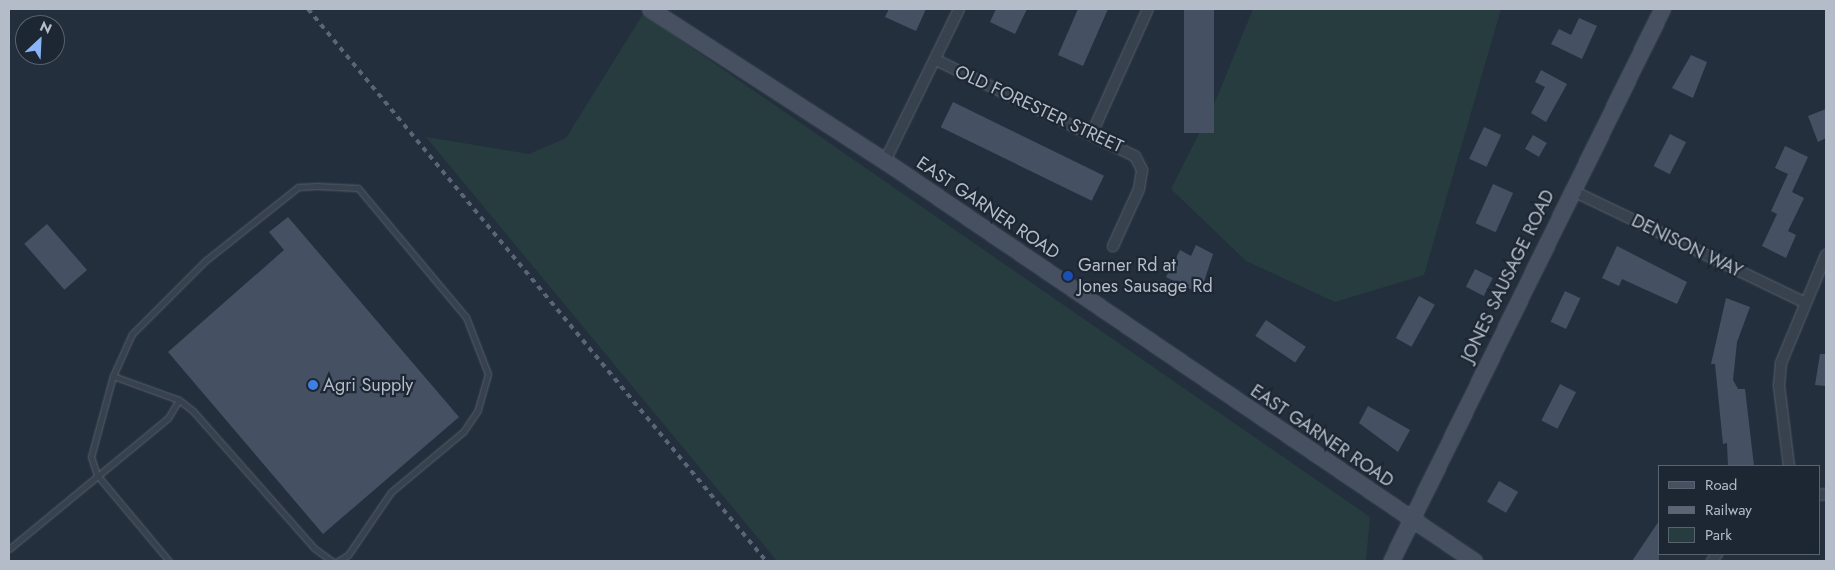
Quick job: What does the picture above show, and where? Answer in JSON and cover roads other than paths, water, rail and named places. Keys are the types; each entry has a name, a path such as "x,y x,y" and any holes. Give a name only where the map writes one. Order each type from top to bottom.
{"main road":[{"name":"EAST GARNER ROAD","path":"650,9 885,161 1474,561"},
{"name":"JONES SAUSAGE ROAD","path":"1390,561 1571,190 1662,9"}],"street":[{"path":"885,161 936,60 959,9"},
{"path":"1092,133 1148,9"},
{"name":"OLD FORESTER STREET","path":"936,60 1127,150 1141,163 1139,188 1113,246"},
{"name":"DENISON WAY","path":"1571,190 1804,302"},
{"path":"1788,465 1779,386 1781,363 1804,302 1826,255"}],"lane":[{"path":"168,561 97,475 91,457 113,376 132,334 152,311 205,261 298,186 358,188 466,317 488,374 478,410 464,431 392,492 348,556 338,561"},
{"path":"113,376 179,400 314,548 332,561"},
{"path":"9,549 168,418 179,400"}],"railway":[{"path":"308,9 766,561"}],"place":[{"name":"Garner Rd at Jones Sausage Rd","path":"1068,276"},
{"name":"Agri Supply","path":"313,385"}]}
